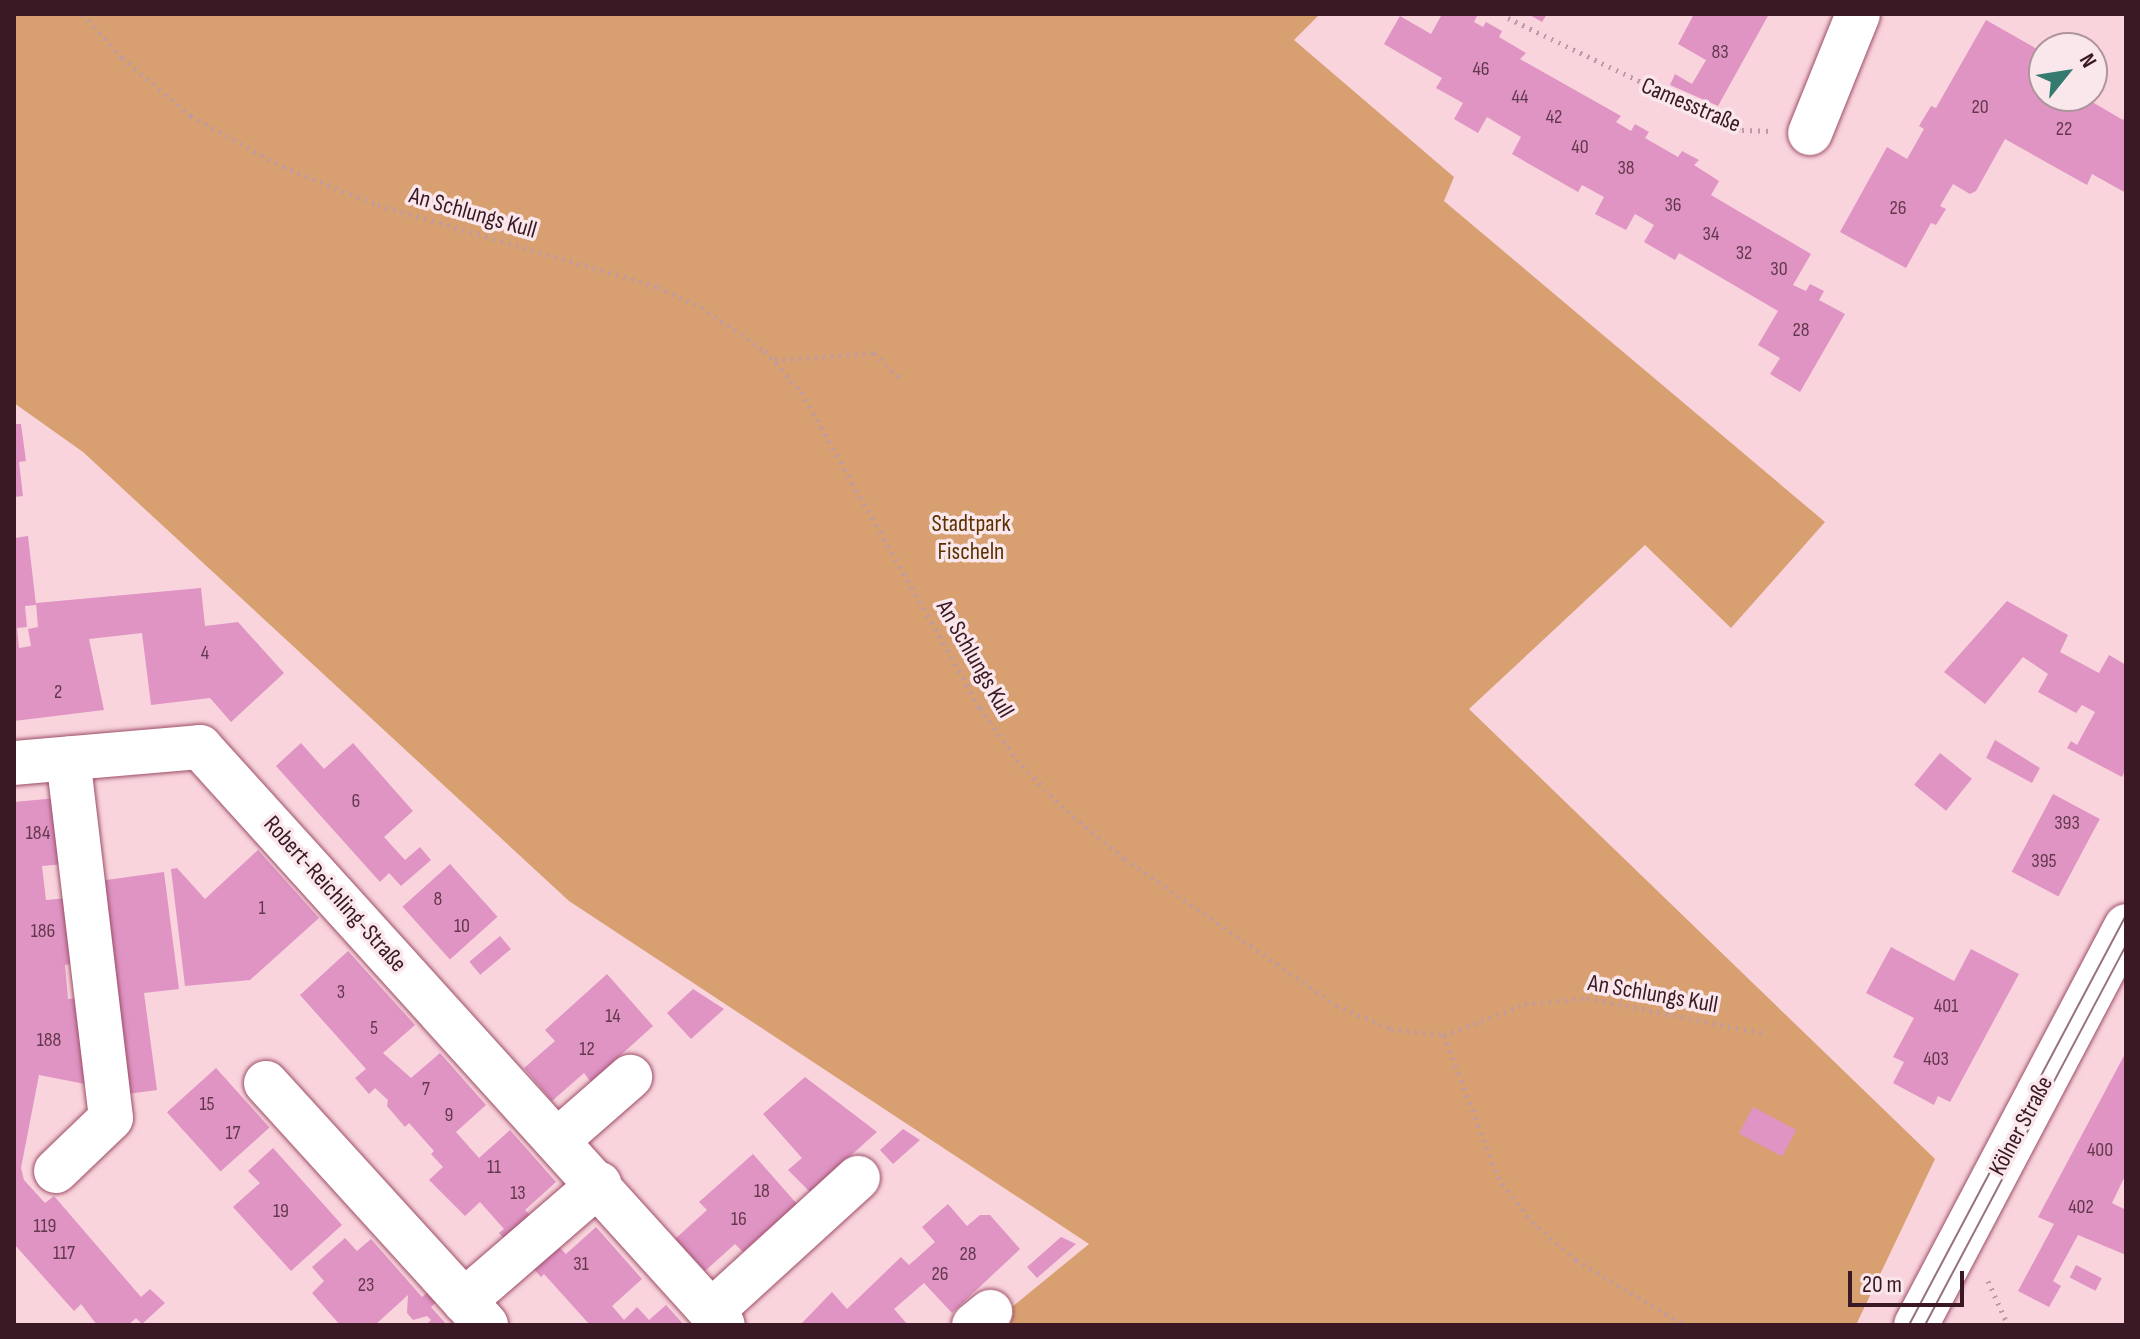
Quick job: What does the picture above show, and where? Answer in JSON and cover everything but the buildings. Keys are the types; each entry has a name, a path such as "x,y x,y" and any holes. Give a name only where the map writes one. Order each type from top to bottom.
{"street":[{"path":"1810,133 1858,14"},
{"name":"Robert-Reichling-Straße","path":"14,763 200,747 599,1184 717,1318 858,1178"},
{"path":"56,1171 111,1118 68,759"},
{"name":"Kölner Straße","path":"1916,1325 2126,926"},
{"path":"558,1140 630,1077"},
{"path":"266,1083 475,1313 599,1184"}],"path":[{"name":"An Schlungs Kull","path":"83,14 122,58 191,116 283,167 378,205 658,287 701,307 774,361 801,392 871,508 980,708 1017,760 1061,806 1192,909 1336,1005 1391,1029 1444,1035 1525,1004 1557,998 1587,998 1762,1033"},
{"name":"Camesstraße","path":"1508,18 1742,130 1810,133"},
{"path":"774,361 874,353 902,380"},
{"path":"1444,1035 1498,1177 1532,1222 1576,1260 1684,1325"}],"green space":[{"name":"Stadtpark Fischeln","path":"14,14 1320,14 1294,40 1454,177 1444,201 1825,522 1731,628 1645,545 1469,709 1935,1159 1856,1325 990,1325 1089,1244 569,901 83,452 14,403"}],"tram line":[{"path":"1909,1325 2126,915"},
{"path":"1925,1325 2126,946"}]}
